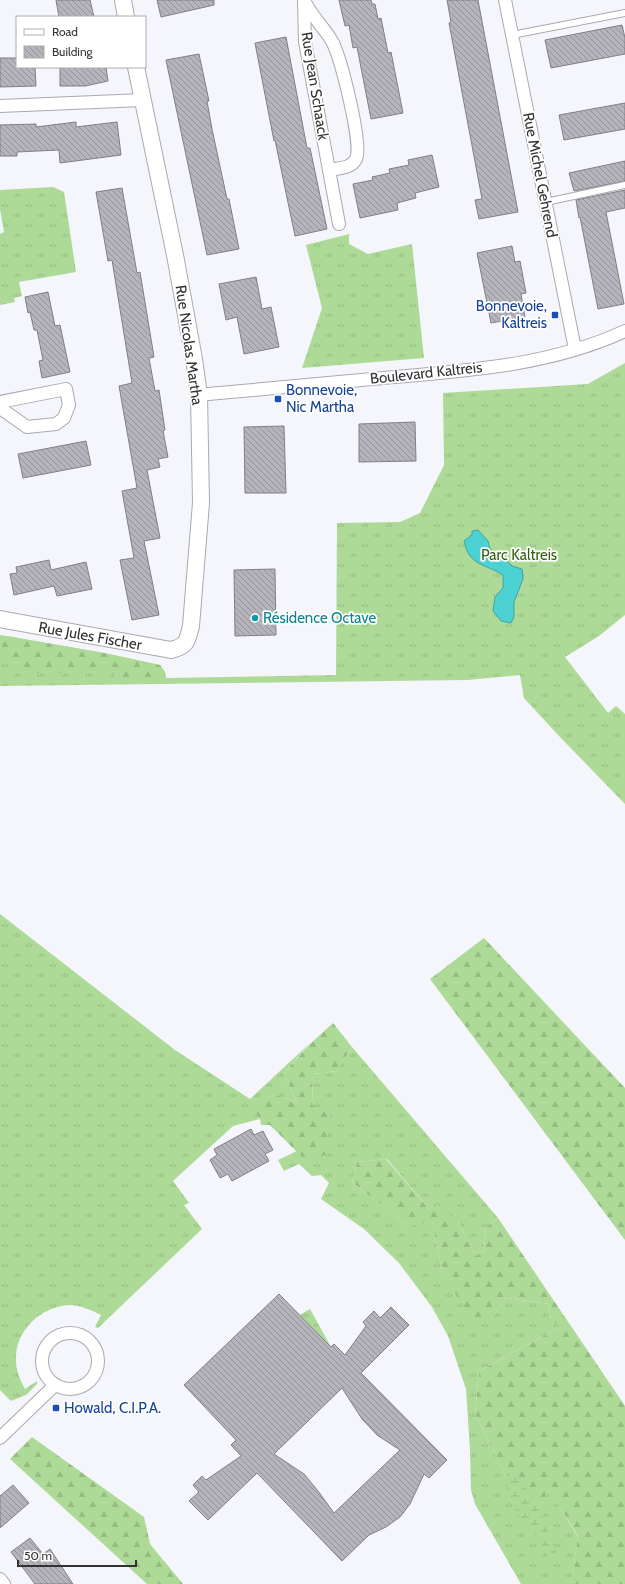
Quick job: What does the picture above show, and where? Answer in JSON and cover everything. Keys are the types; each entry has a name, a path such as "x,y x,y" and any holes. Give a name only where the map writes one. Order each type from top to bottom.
{"street":[{"path":"123,0 126,16"},
{"name":"Rue Michel Gehrend","path":"505,0 575,349"},
{"name":"Rue Jean Schaack","path":"304,1 332,42 340,60 356,135 358,152 356,160 350,166 329,170"},
{"name":"Rue Jean Schaack","path":"304,1 305,42 339,224"},
{"name":"Rue Nicolas Martha","path":"136,68 175,254 199,395 201,503 200,532 191,626 187,641 181,648"},
{"path":"0,106 143,100"},
{"name":"Boulevard Kaltreis","path":"199,395 460,372 549,357 625,331"},
{"path":"0,402 66,389 69,405 64,418 56,424 27,426 0,408"},
{"name":"Rue Jules Fischer","path":"0,619 159,649 171,650 181,648"},
{"path":"67,1333 81,1334 89,1339 95,1347 99,1360 96,1374 83,1387 64,1389 55,1385 48,1379 42,1362 43,1352 47,1344 54,1337 67,1333"},
{"path":"0,1438 55,1385"},
{"path":"0,1579 4,1584"}],"lane":[{"path":"512,35 625,13"},
{"path":"546,202 625,185"}],"green space":[{"path":"53,187 64,192 76,272 19,282 22,296 14,298 15,302 0,305 0,234 4,232 0,209 0,190"},
{"path":"349,234 349,244 368,254 412,244 424,358 302,368 322,308 306,245"},
{"name":"Parc Kaltreis","path":"625,363 625,615 599,636 565,657 608,713 616,706 625,714 625,804 524,698 520,675 467,680 0,686 0,635 104,653 160,665 165,672 166,678 336,675 337,523 400,522 420,513 444,465 443,393 588,384"},
{"path":"7,636 104,653 160,665 165,672 166,678 115,679 115,672 30,673 9,665 1,644"},
{"path":"0,914 175,1050 250,1099 309,1044 284,1073 297,1103 275,1094 253,1107 260,1119 233,1126 173,1181 189,1203 184,1205 202,1229 98,1328 95,1327 101,1315 85,1308 73,1305 49,1310 32,1322 20,1339 17,1349 16,1364 21,1382 25,1389 37,1381 37,1384 26,1395 11,1401 0,1390"},
{"path":"484,938 625,1088 625,1240 430,979"},
{"path":"333,1023 352,1047 336,1071 313,1074 312,1105 330,1113 325,1155 307,1162 270,1125 261,1125 260,1119 252,1107 275,1094 297,1103 284,1073 309,1045"},
{"path":"352,1047 498,1218 486,1227 484,1251 476,1256 458,1222 430,1210 387,1159 357,1162 352,1182 408,1226 432,1220 443,1275 491,1319 506,1298 550,1304 549,1314 558,1328 479,1371 475,1413 506,1477 545,1482 578,1537 571,1584 521,1584 475,1504 471,1490 466,1389 448,1336 432,1307 399,1263 364,1229 321,1199 329,1183 321,1175 312,1176 299,1164 284,1171 278,1160 297,1151 307,1162 313,1074 336,1071"},
{"path":"386,1159 430,1210 438,1205 458,1222 476,1256 484,1251 486,1227 498,1218 625,1406 625,1584 571,1584 578,1536 545,1483 545,1500 540,1508 518,1494 506,1477 475,1413 479,1371 558,1328 549,1314 550,1304 506,1298 491,1319 474,1322 443,1275 432,1221 408,1226 352,1182 357,1162"},
{"path":"310,1309 331,1347 300,1315"},
{"path":"32,1437 144,1517 150,1544 183,1584 147,1584 10,1459"},
{"path":"507,1473 511,1473 526,1489 540,1508 556,1553 555,1557 551,1558 545,1551 538,1538 524,1524 518,1514 512,1499 507,1492"}],"water":[{"path":"478,530 488,541 490,549 501,555 512,566 522,569 523,579 514,602 514,617 511,623 501,621 493,611 495,597 503,588 503,575 478,563 466,549 464,541 472,535 472,531"}],"building":[{"path":"56,0 90,0 94,16 59,16"},
{"path":"157,0 214,0 214,5 161,17"},
{"path":"339,0 371,0 372,4 375,4 378,19 381,18 388,53 391,52 403,113 371,119 357,47 353,48 349,25 345,26"},
{"path":"447,0 478,0 518,212 479,219 475,200 482,199 449,23 451,22"},
{"path":"622,25 625,38 625,54 551,68 545,40"},
{"path":"286,37 307,148 310,148 327,229 295,236 275,140 274,141 255,43"},
{"path":"199,54 209,101 207,101 212,129 227,199 229,199 239,249 207,255 166,60"},
{"path":"0,58 16,58 16,68 35,68 36,86 0,87"},
{"path":"60,68 106,68 108,81 85,86 60,86"},
{"path":"625,103 625,129 564,140 559,115"},
{"path":"76,122 76,127 117,122 121,155 60,163 59,150 17,152 17,156 0,156 0,125 36,124 36,127"},
{"path":"432,155 439,187 415,193 416,198 397,203 398,210 360,218 353,184 373,180 372,177 390,173 389,169 409,165 408,160"},
{"path":"625,161 625,181 574,191 569,173"},
{"path":"122,188 137,273 140,272 154,357 149,358 155,391 159,390 165,430 163,431 168,457 158,459 160,467 147,470 160,538 144,541 159,615 132,620 120,560 134,558 122,491 137,488 119,386 132,383 112,260 108,261 96,192"},
{"path":"625,190 625,208 606,212 624,304 598,309 576,200"},
{"path":"512,246 515,262 520,261 526,293 521,294 525,317 491,323 477,253"},
{"path":"256,277 262,309 271,307 279,347 244,354 237,317 226,320 219,284"},
{"path":"48,292 55,326 60,325 70,372 42,378 39,361 43,360 37,330 34,330 30,312 28,313 25,297"},
{"path":"415,422 416,461 359,462 359,424"},
{"path":"284,426 286,493 245,493 244,427"},
{"path":"86,441 91,465 23,478 18,454"},
{"path":"49,560 51,570 86,562 92,589 57,596 54,586 14,595 10,574 17,573 16,567"},
{"name":"Résidence Octave","path":"275,569 276,635 235,636 234,570"},
{"path":"251,1129 254,1135 263,1131 273,1150 265,1154 269,1161 232,1181 228,1174 220,1178 210,1160 217,1155 214,1149"},
{"path":"279,1294 331,1347 334,1344 345,1355 366,1326 363,1322 374,1311 380,1318 391,1307 409,1325 361,1373 447,1460 429,1478 424,1474 410,1504 400,1517 386,1527 369,1535 342,1561 257,1473 208,1520 189,1501 199,1492 193,1485 202,1476 206,1480 241,1456 231,1445 236,1440 184,1385","holes":["342,1388 362,1419 377,1435 400,1450 334,1513 304,1474 274,1454"]},
{"path":"13,1485 29,1503 0,1528 0,1496"},
{"path":"30,1538 43,1554 50,1549 73,1584 35,1584 11,1552"}],"place":[{"name":"Bonnevoie, Kaltreis","path":"555,315"},
{"name":"Bonnevoie, Nic Martha","path":"278,399"},
{"name":"Résidence Octave","path":"255,618"},
{"name":"Howald, C.I.P.A.","path":"56,1408"}]}
